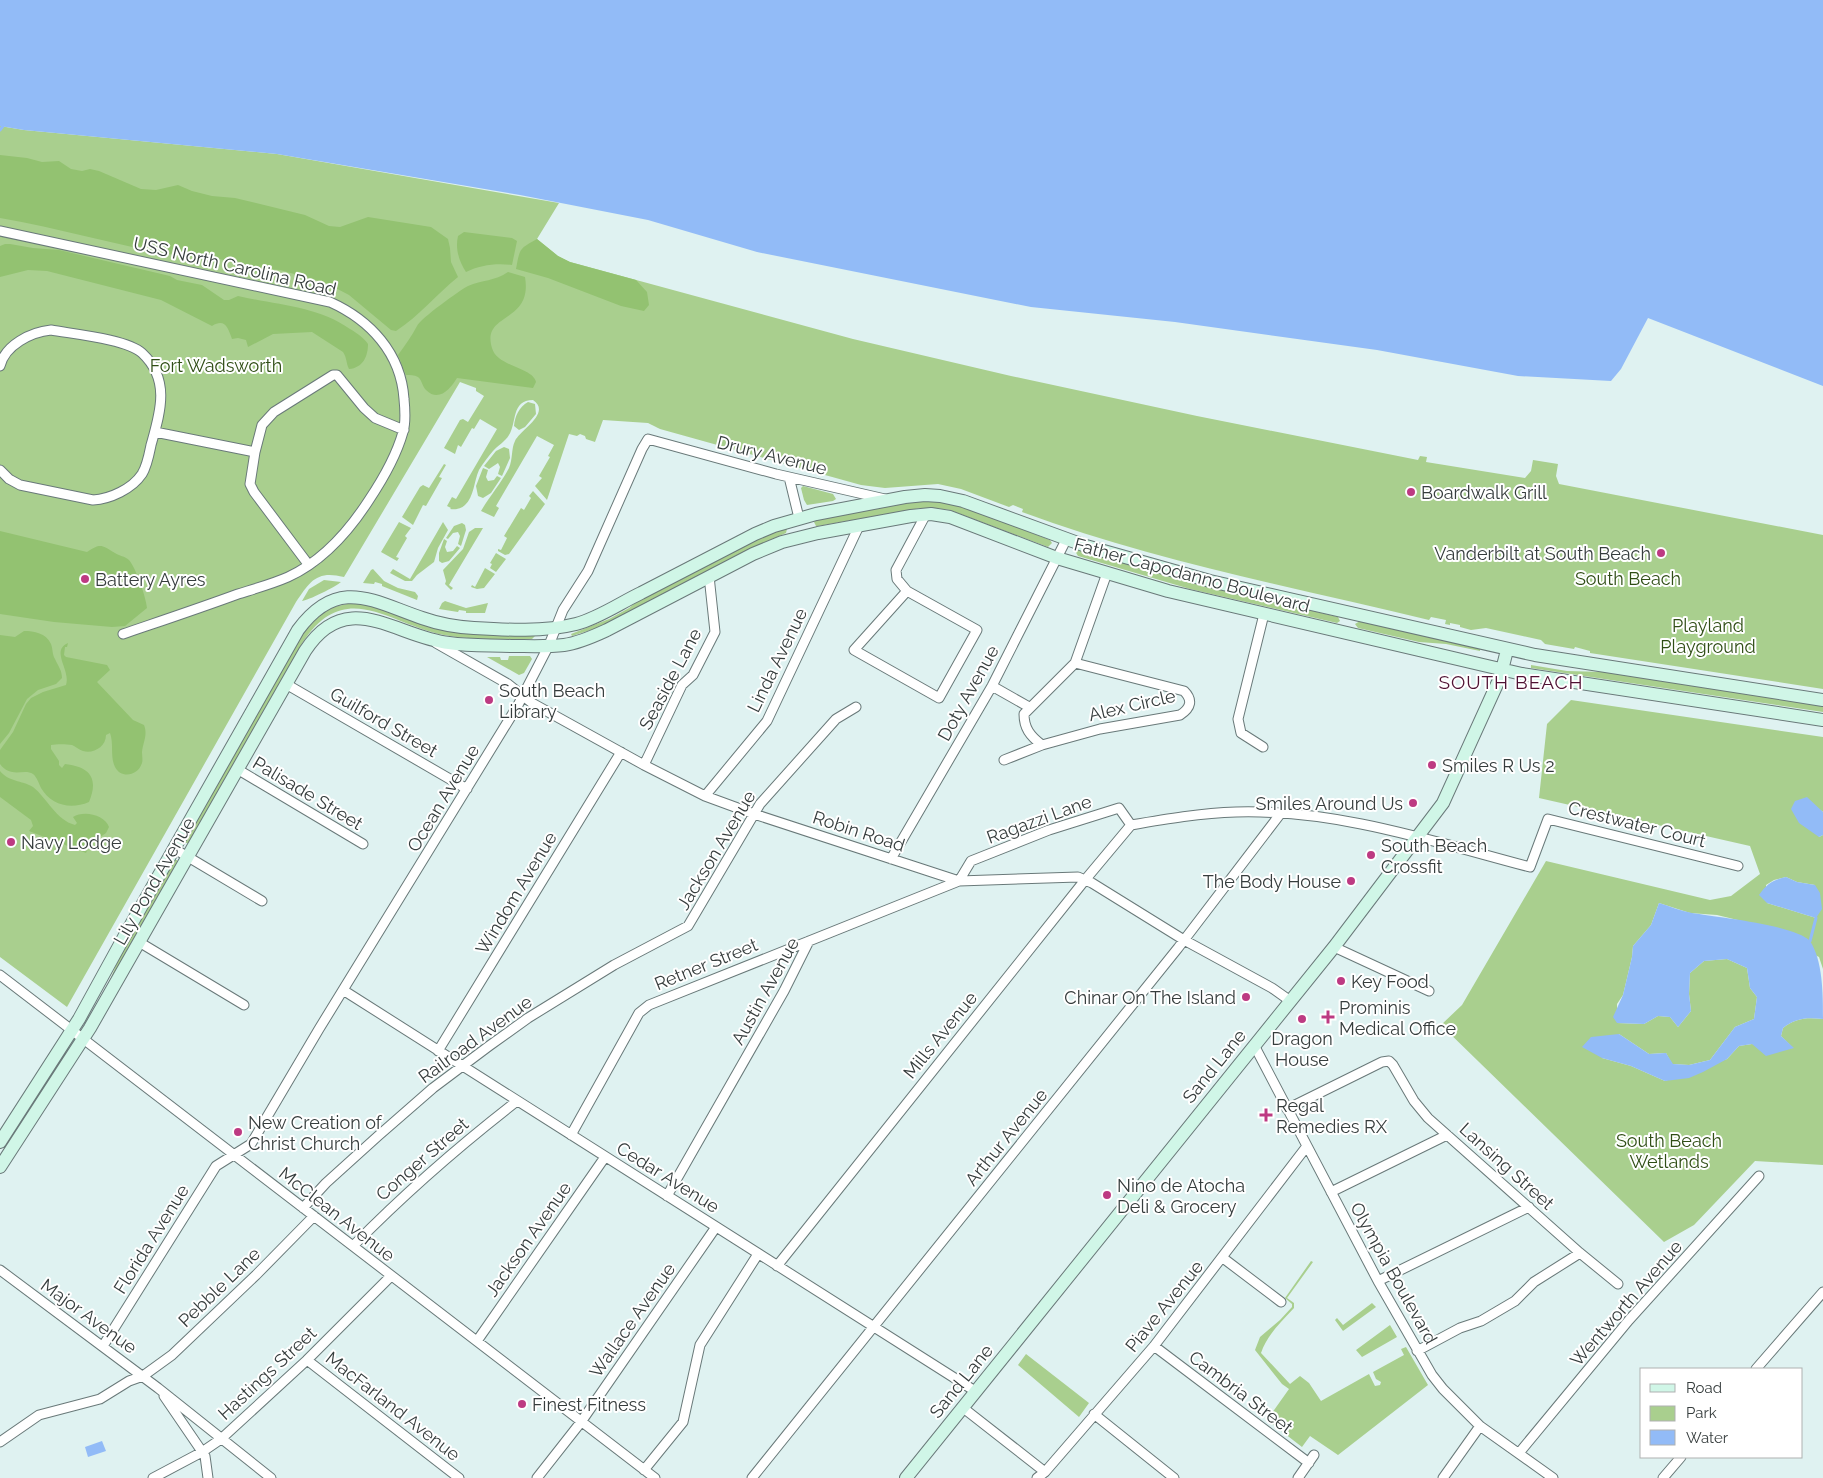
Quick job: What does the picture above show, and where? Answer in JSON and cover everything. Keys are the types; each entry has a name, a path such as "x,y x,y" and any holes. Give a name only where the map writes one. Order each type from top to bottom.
{"main road":[{"name":"Father Capodanno Boulevard","path":"336,599 356,598 380,602 420,618 450,626 501,629 576,624 774,526 799,518 888,500 925,495 948,497 1066,540 1192,577 1507,650 1823,700"},
{"name":"Father Capodanno Boulevard","path":"342,620 373,619 430,639 448,643 472,645 565,645 597,634 709,576 782,542 926,514 950,517 1057,558 1168,591 1502,670 1823,720"},
{"name":"Lily Pond Avenue","path":"0,1142 72,1031 298,630 314,612 336,599"},
{"path":"1346,632 1350,614"},
{"name":"Lily Pond Avenue","path":"0,1167 83,1039 286,684 316,636 325,628 342,620"},
{"name":"Sand Lane","path":"906,1478 1289,1000 1334,947 1443,803 1502,670 1507,650"}],"street":[{"name":"USS North Carolina Road","path":"0,231 330,302 360,318 373,330 394,359 400,375 404,392 405,410 404,430 397,452 361,512 346,533 333,546 288,577 123,634"},
{"path":"0,366 8,350 18,342 45,330 51,330 131,346 147,358 159,380 162,392 162,401 155,432 142,474 133,483 107,498 93,500 20,485 9,479 0,470"},
{"path":"308,564 250,484 262,425 268,417 333,375 337,375 364,408 375,418 404,430"},
{"path":"155,432 255,452"},
{"name":"Drury Avenue","path":"648,438 788,477 888,500"},
{"name":"Ocean Avenue","path":"234,1155 251,1144 522,696 549,646 569,600 588,571 648,438"},
{"path":"788,477 799,518"},
{"path":"907,592 854,650 939,698 977,630 907,592 897,579 896,570 926,514"},
{"name":"Linda Avenue","path":"704,796 767,721 859,526"},
{"name":"Doty Avenue","path":"891,859 992,686 1066,540"},
{"path":"1042,745 1026,729 1024,714 1075,663 1107,573"},
{"name":"Seaside Lane","path":"644,765 682,685 693,675 715,632 709,576"},
{"path":"1263,746 1241,732 1238,719 1264,614"},
{"name":"Robin Road","path":"430,639 508,684 532,703 704,796 960,881 1072,876 1085,880 1184,940 1272,988 1289,1000"},
{"name":"Alex Circle","path":"1004,760 1042,745 1100,729 1180,715 1188,708 1189,696 1184,691 1075,663"},
{"name":"Guilford Street","path":"286,684 467,789"},
{"path":"992,686 1029,707"},
{"name":"Jackson Avenue","path":"688,926 760,804 836,719 856,707"},
{"name":"Windom Avenue","path":"438,1051 621,752"},
{"name":"Palisade Street","path":"237,769 363,844"},
{"name":"Ragazzi Lane","path":"960,881 971,861 1049,830 1119,808 1131,825"},
{"path":"1131,825 1207,814 1237,812 1281,813 1367,825 1417,837"},
{"name":"Arthur Avenue","path":"752,1478 1184,940 1281,813"},
{"name":"Crestwater Court","path":"1417,837 1530,867 1548,819 1738,866"},
{"name":"Mills Avenue","path":"776,1266 1131,825"},
{"path":"174,848 262,901"},
{"name":"Austin Avenue","path":"667,1196 784,991 809,941 960,881"},
{"name":"Railroad Avenue","path":"303,1208 326,1183 378,1136 433,1088 462,1066 528,1018 580,985 688,926"},
{"name":"Retner Street","path":"571,1135 639,1013 644,1008 657,1000 809,941"},
{"path":"139,942 244,1005"},
{"path":"1334,947 1429,991"},
{"name":"McClean Avenue","path":"0,975 654,1478"},
{"name":"Cedar Avenue","path":"343,990 975,1391"},
{"name":"Olympia Boulevard","path":"1254,1045 1378,1281 1417,1351 1443,1389 1480,1426 1553,1478"},
{"name":"Lansing Street","path":"1288,1109 1382,1062 1389,1061 1414,1101 1428,1118 1580,1254 1618,1284"},
{"name":"Conger Street","path":"353,1246 396,1203 517,1101"},
{"path":"1331,1192 1447,1135"},
{"name":"Piave Avenue","path":"1041,1475 1154,1346 1307,1146"},
{"name":"Florida Avenue","path":"103,1346 216,1166 234,1155"},
{"name":"Jackson Avenue","path":"477,1341 605,1157"},
{"name":"Wentworth Avenue","path":"1519,1453 1629,1320 1759,1176"},
{"path":"1378,1281 1528,1207"},
{"name":"Pebble Lane","path":"0,1442 39,1415 100,1400 129,1381 143,1376 172,1355 314,1216"},
{"name":"Wallace Avenue","path":"537,1478 581,1422 716,1227"},
{"path":"644,1470 683,1422 700,1345 758,1254"},
{"path":"1417,1351 1460,1328 1481,1321 1516,1301 1534,1282 1580,1254"},
{"path":"1223,1258 1281,1302"},
{"name":"Major Avenue","path":"0,1270 143,1376 271,1478"},
{"name":"Hastings Street","path":"153,1478 202,1452 221,1439 307,1360 391,1276"},
{"path":"1757,1368 1823,1292"},
{"name":"Cambria Street","path":"1154,1346 1309,1464"},
{"name":"MacFarland Avenue","path":"307,1360 459,1478"},
{"name":"Major Avenue","path":"158,1388 202,1452"},
{"path":"962,1407 1041,1475"},
{"path":"1094,1414 1174,1478"},
{"path":"1444,1478 1480,1426"},
{"path":"202,1452 207,1462 208,1478"},
{"path":"1298,1478 1314,1455"},
{"path":"1663,1478 1680,1458"}],"green space":[{"path":"0,126 24,130 277,154 559,203 537,239 558,256 570,262 853,339 1011,376 1197,416 1418,460 1420,456 1427,457 1426,462 1525,478 1531,471 1533,460 1558,464 1556,476 1559,484 1823,535 1823,689 1590,653 1590,651 1575,647 1574,649 1545,644 1541,640 1486,628 1471,630 1460,627 1460,625 1445,624 1446,620 1431,617 1429,620 1224,572 1122,545 1022,512 1023,509 1013,505 1009,507 961,489 938,484 885,488 861,485 660,429 648,423 603,420 595,442 586,439 585,436 580,434 577,436 569,434 547,500 535,486 542,478 539,476 550,457 548,456 554,445 537,436 496,506 499,508 494,517 481,511 509,468 515,441 537,416 538,405 533,400 526,401 518,408 506,440 493,451 479,470 468,502 460,508 450,509 447,506 452,497 456,499 497,429 480,419 474,429 472,428 461,447 458,445 455,454 444,448 460,420 463,419 468,422 484,396 476,391 476,388 460,382 344,577 327,575 315,579 296,602 67,1007 0,957"},
{"path":"0,155 42,162 59,161 71,169 99,171 141,189 156,190 178,185 212,196 235,198 305,215 329,226 340,227 368,217 431,227 448,239 451,262 458,277 404,325 396,331 391,330 349,295 326,283 280,270 267,269 250,274 233,263 221,259 180,256 152,251 0,218"},
{"path":"464,232 512,238 517,241 512,265 488,265 466,272 457,250 458,236"},
{"path":"537,239 558,256 570,262 636,280 647,292 649,305 644,311 621,306 548,278 516,269 521,250"},
{"path":"5,244 59,250 170,276 177,280 202,285 224,300 238,296 296,307 324,315 358,334 368,344 367,353 361,364 349,369 343,352 312,332 273,334 248,347 246,340 232,339 225,325 220,323 212,326 161,300 47,271 28,270 0,277 0,246"},
{"path":"508,272 525,277 525,292 522,303 494,328 491,337 492,348 501,359 529,373 536,382 533,388 457,378 448,390 440,395 435,395 426,390 418,377 406,375 398,355 420,322 468,286"},
{"path":"528,402 535,404 536,414 525,427 519,430 514,426 515,419 520,409"},
{"path":"504,447 509,449 510,458 502,476 498,474 500,467 498,463 489,469 484,466 496,451"},
{"path":"444,464 446,465 439,477 442,478 426,506 423,505 413,525 402,517 420,487 423,485 429,488"},
{"path":"483,468 488,470 486,477 488,481 494,480 497,476 501,478 491,493 483,498 478,496 476,486"},
{"path":"803,486 833,494 836,499 807,505 801,488"},
{"path":"533,491 545,504 509,554 505,555 498,551 498,549 501,550 507,538 504,536 521,508 524,510"},
{"path":"931,500 958,505 1050,540 1052,543 1048,547 950,510 934,508 921,508 818,526 814,522 815,520"},
{"path":"399,522 411,528 405,536 407,538 396,557 399,558 397,561 381,552"},
{"path":"443,522 448,530 438,548 434,562 412,581 405,581 390,573 393,569 410,579"},
{"path":"462,523 465,525 466,530 461,546 458,544 460,536 458,532 453,533 448,539 446,538 454,526"},
{"path":"785,527 787,529 786,533 752,548 600,627 572,636 571,634 609,619 629,608 640,599 754,539"},
{"path":"475,528 483,528 449,585 453,588 451,590 445,584 443,570 463,549 469,532"},
{"path":"0,531 87,552 98,546 107,548 126,558 132,564 138,576 147,608 125,626 112,627 54,622 0,614"},
{"path":"444,539 447,541 445,547 447,552 453,551 457,546 460,548 449,561 442,563 439,561 439,553"},
{"path":"1079,549 1191,582 1338,617 1340,621 1337,623 1190,589 1078,556 1075,551"},
{"path":"496,553 506,559 496,572 490,568 492,564 490,563"},
{"path":"485,568 495,574 484,588 477,589 471,587 472,585 475,587"},
{"path":"373,569 384,581 398,588 415,592 418,596 417,600 382,586 382,584 375,582 374,584 363,583"},
{"path":"324,580 341,582 310,599 302,601 309,589"},
{"path":"445,601 466,608 488,603 485,613 466,613 466,611 459,610 458,612 439,609"},
{"path":"356,602 535,636 532,639 454,637 424,630 369,610 352,609 336,612 319,623 303,642 189,843 185,843 184,840 309,623 329,608"},
{"path":"1360,621 1480,649 1480,651 1446,644 1419,642 1358,628 1355,624"},
{"path":"24,631 39,633 49,640 54,657 61,670 62,678 56,684 38,690 27,699 9,733 0,744 0,635 15,637"},
{"path":"68,643 67,647 65,647 64,655 66,657 107,665 110,670 97,682 133,720 144,725 146,732 142,763 137,771 129,774 121,773 115,767 110,733 106,735 104,743 98,749 87,752 72,745 51,745 51,749 62,768 65,764 81,768 90,775 92,780 92,794 89,802 75,806 68,806 50,798 45,794 33,774 9,771 0,764 0,750 13,732 26,704 31,698 66,685 67,679 61,651 63,646"},
{"path":"509,656 530,656 532,659 524,673 519,675 487,657 500,657 501,660 508,660"},
{"path":"1531,665 1567,671 1604,672 1823,705 1823,712 1531,668"},
{"name":"South Beach Wetlands","path":"1571,700 1823,737 1823,812 1815,806 1819,837 1823,835 1823,969 1819,957 1750,923 1717,915 1690,913 1659,903 1651,925 1633,946 1623,995 1617,1004 1617,1023 1644,1024 1658,1016 1670,1017 1678,1027 1691,1011 1689,994 1690,973 1704,961 1727,959 1747,968 1750,988 1757,997 1754,1019 1735,1027 1710,1060 1689,1065 1672,1064 1666,1053 1649,1054 1619,1034 1602,1058 1631,1066 1665,1081 1727,1059 1739,1046 1752,1044 1793,1048 1781,1036 1783,1028 1801,1019 1823,1019 1823,1165 1755,1161 1694,1225 1664,1242 1441,1025 1462,1005 1546,861 1710,900 1731,896 1760,874 1750,846 1539,798 1547,724","holes":["1786,877 1797,882 1815,885 1816,918 1767,903 1766,885 1774,880"]},
{"path":"0,771 11,779 33,787 57,814 68,822 75,825 77,823 73,817 83,814 94,815 103,819 109,827 106,833 90,844 86,853 61,842 55,844 47,838 29,831 33,826 31,820 0,797"},
{"path":"174,860 178,862 107,987 127,939"},
{"path":"1311,1261 1313,1262 1287,1298 1294,1303 1294,1308 1279,1324 1261,1353 1290,1384 1300,1376 1309,1383 1321,1401 1369,1374 1375,1386 1380,1385 1381,1382 1376,1379 1373,1372 1404,1355 1401,1349 1406,1347 1428,1385 1338,1455 1310,1436 1302,1447 1267,1420 1289,1389 1282,1384 1255,1350 1260,1337 1292,1307 1292,1304 1285,1298"},
{"path":"1372,1303 1376,1307 1343,1331 1335,1320 1337,1318 1343,1325"},
{"path":"1390,1325 1397,1337 1362,1357 1356,1350"},
{"path":"1026,1354 1089,1403 1079,1417 1018,1365"}],"water":[{"path":"0,0 1823,0 1823,386 1648,318 1621,369 1611,381 1518,376 1377,350 1175,322 1031,307 757,252 648,220 520,195 277,154 24,130 0,126"},
{"path":"1807,797 1823,812 1823,835 1819,837 1799,823 1791,809 1795,801"},
{"path":"1786,877 1797,882 1815,885 1820,893 1822,909 1816,918 1767,903 1759,895 1771,883"},
{"path":"1659,903 1692,913 1772,926 1802,935 1810,941 1818,958 1823,1019 1801,1019 1783,1028 1781,1036 1794,1048 1766,1056 1752,1044 1739,1046 1727,1059 1703,1072 1689,1078 1665,1081 1631,1066 1602,1058 1582,1047 1591,1037 1619,1034 1649,1054 1666,1053 1673,1064 1689,1065 1710,1060 1735,1027 1754,1019 1757,997 1750,988 1747,968 1727,959 1704,961 1690,973 1689,994 1691,1011 1678,1027 1670,1017 1658,1016 1644,1024 1617,1023 1613,1017 1623,995 1633,946 1651,925"},
{"path":"102,1441 106,1451 88,1457 85,1447"}],"waterway":[{"path":"0,130 3,126"},
{"path":"1810,941 1816,918"}],"place":[{"name":"Boardwalk Grill","path":"1411,492"},
{"name":"Vanderbilt at South Beach","path":"1661,553"},
{"name":"Battery Ayres","path":"85,579"},
{"name":"South Beach Library","path":"489,700"},
{"name":"Smiles R Us 2","path":"1432,765"},
{"name":"Smiles Around Us","path":"1413,803"},
{"name":"Navy Lodge","path":"11,842"},
{"name":"South Beach Crossfit","path":"1371,855"},
{"name":"The Body House","path":"1351,881"},
{"name":"Key Food","path":"1341,981"},
{"name":"Chinar On The Island","path":"1246,997"},
{"name":"Prominis Medical Office","path":"1328,1017"},
{"name":"Dragon House","path":"1302,1019"},
{"name":"Regal Remedies RX","path":"1266,1115"},
{"name":"New Creation of Christ Church","path":"238,1132"},
{"name":"Nino de Atocha Deli & Grocery","path":"1107,1195"},
{"name":"Finest Fitness","path":"522,1404"}],"district":[{"name":"SOUTH BEACH","path":"1511,682"}],"park label":[{"name":"Fort Wadsworth","path":"216,365"},
{"name":"South Beach","path":"1628,578"},
{"name":"Playland Playground","path":"1708,635"}]}
